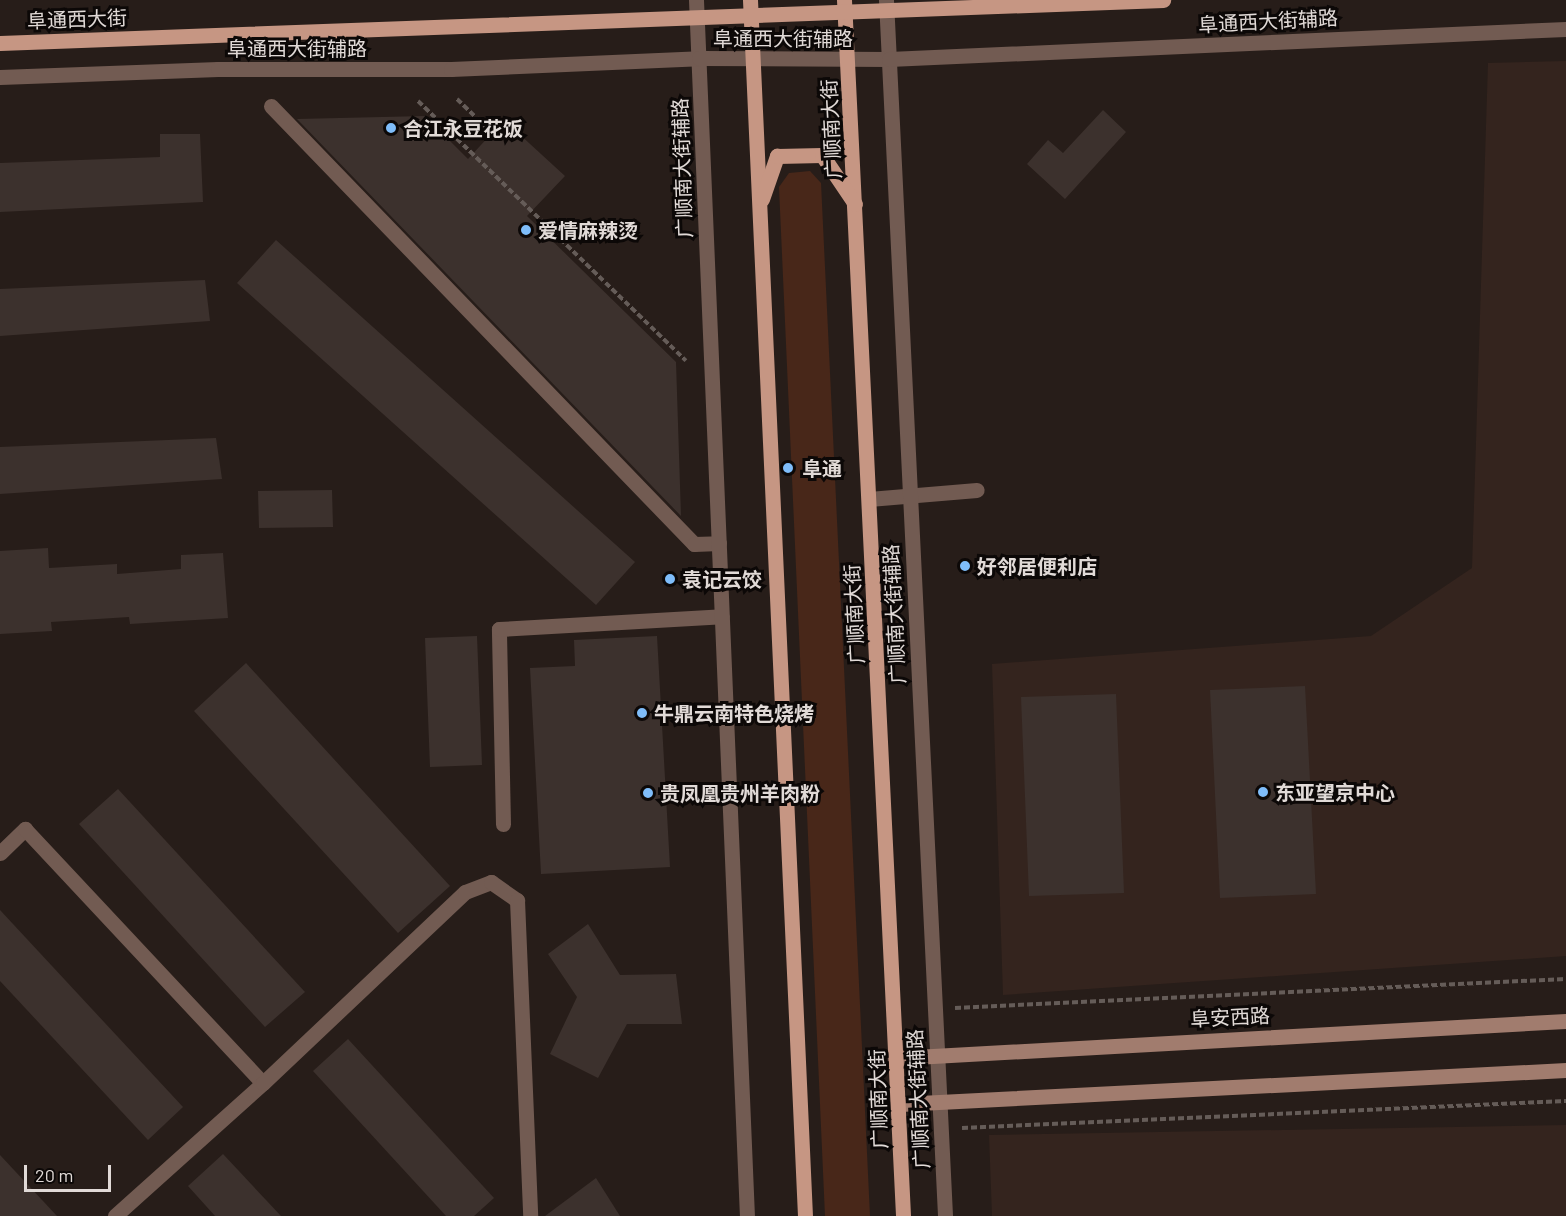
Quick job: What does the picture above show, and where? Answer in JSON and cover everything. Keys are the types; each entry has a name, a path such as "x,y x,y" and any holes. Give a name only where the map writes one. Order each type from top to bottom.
{"main road":[{"name":"阜通西大街","path":"0,43 697,17 750,7 1163,0"},
{"name":"广顺南大街","path":"844,5 900,1104 903,1216"},
{"path":"750,7 805,1216"},
{"path":"759,208 777,156 822,155 855,204"},
{"name":"阜安西路","path":"897,1058 936,1054 1566,1021"},
{"path":"900,1104 1566,1070"}],"street":[{"name":"广顺南大街辅路","path":"696,0 747,1216"},
{"name":"广顺南大街辅路","path":"886,4 945,1216"},
{"name":"阜通西大街辅路","path":"0,77 218,69 451,69 699,58 889,59 1566,29"},
{"path":"271,106 693,544 719,543"},
{"path":"869,499 977,490"},
{"path":"503,824 499,629 722,616"},
{"path":"0,853 25,829 263,1083"},
{"path":"115,1216 263,1083 465,892 491,882 517,900 530,1216"}],"path":[{"path":"458,99 492,133"},
{"path":"418,100 686,361"},
{"path":"934,1009 1566,979"},
{"path":"941,1129 1566,1101"}],"shaded area":[{"path":"1566,61 1566,956 1003,995 992,664 1371,636 1472,568 1488,63"},
{"path":"810,171 821,183 870,1216 825,1216 779,187 789,173"},
{"path":"1566,1125 1566,1216 992,1216 989,1135"}],"building":[{"path":"1103,110 1126,132 1065,199 1027,164 1048,140 1063,153"},
{"path":"425,116 468,159 504,120 565,176 527,216 676,362 681,516 297,119"},
{"path":"160,134 200,134 203,202 0,212 0,163 160,157"},
{"path":"276,240 635,562 596,605 237,283"},
{"path":"205,280 210,321 0,336 0,289"},
{"path":"216,438 222,479 0,494 0,447"},
{"path":"332,490 333,527 259,528 258,491"},
{"path":"48,548 49,568 117,564 117,574 181,569 181,555 223,553 228,618 130,624 129,617 51,622 52,631 0,634 0,551"},
{"path":"477,636 482,765 430,767 425,638"},
{"path":"657,636 670,867 541,874 530,668 575,666 574,640"},
{"path":"246,663 450,886 398,933 194,711"},
{"name":"东亚望京中心","path":"1305,686 1316,894 1220,898 1210,690"},
{"path":"1116,694 1124,893 1029,896 1021,697"},
{"path":"118,789 305,992 265,1027 79,824"},
{"path":"0,910 183,1107 148,1140 0,981"},
{"path":"588,924 620,975 676,974 682,1024 627,1024 598,1078 550,1054 577,997 548,954"},
{"path":"348,1039 494,1198 474,1216 446,1216 313,1071"},
{"path":"223,1154 281,1216 215,1216 188,1186"},
{"path":"0,1155 57,1216 0,1216"},
{"path":"596,1178 620,1216 545,1216"}],"place":[{"name":"合江永豆花饭","path":"391,128"},
{"name":"爱情麻辣烫","path":"526,230"},
{"name":"阜通","path":"788,468"},
{"name":"好邻居便利店","path":"965,566"},
{"name":"袁记云饺","path":"670,579"},
{"name":"牛鼎云南特色烧烤","path":"642,713"},
{"name":"东亚望京中心","path":"1263,792"},
{"name":"贵凤凰贵州羊肉粉","path":"648,793"}]}
